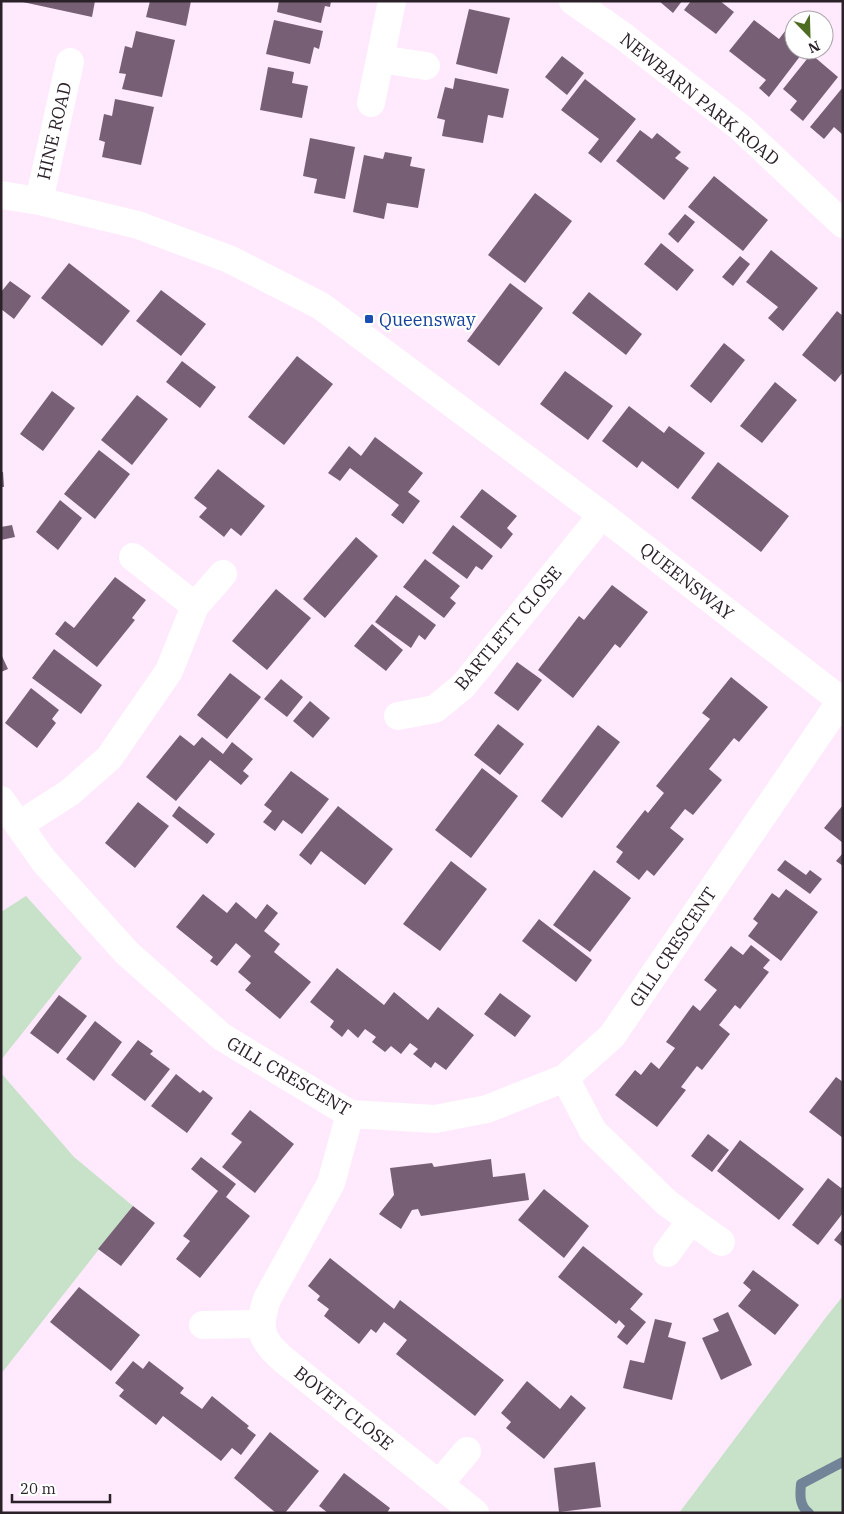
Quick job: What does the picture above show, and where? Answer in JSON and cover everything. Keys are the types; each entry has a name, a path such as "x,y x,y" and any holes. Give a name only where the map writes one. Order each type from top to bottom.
{"street":[{"path":"371,103 392,1"},
{"name":"NEWBARN PARK ROAD","path":"574,1 623,36 741,128 842,221"},
{"path":"380,59 426,66"},
{"name":"HINE ROAD","path":"39,201 70,62"},
{"name":"QUEENSWAY","path":"1,195 39,201 138,225 229,259 321,306 602,514 842,702"},
{"name":"BARTLETT CLOSE","path":"398,716 435,709 463,686 602,514"},
{"path":"133,558 195,606"},
{"path":"19,824 69,792 109,758 169,671 195,606 223,574"},
{"name":"GILL CRESCENT","path":"1,800 44,861 127,953 222,1037 350,1114 435,1119 487,1109 565,1078 612,1036 842,702"},
{"path":"565,1078 593,1132 667,1203 722,1242"},
{"name":"BOVET CLOSE","path":"350,1114 331,1183 266,1299 261,1317 262,1333 268,1347 475,1513"},
{"path":"667,1253 691,1220"},
{"path":"203,1325 261,1324"},
{"path":"439,1484 467,1451"}],"green space":[{"path":"26,896 82,958 1,1060 1,912"},
{"path":"1,1073 74,1157 133,1206 1,1374"},
{"path":"843,1296 843,1513 679,1513 827,1316"}],"building":[{"path":"18,1 95,1 92,17"},
{"path":"150,1 191,1 186,26 146,17"},
{"path":"279,1 331,1 330,7 325,6 321,23 277,12"},
{"path":"659,1 682,1 673,13"},
{"path":"691,1 720,1 734,12 716,34 684,10"},
{"path":"469,9 510,18 497,74 456,64"},
{"path":"274,20 323,31 319,49 314,47 310,64 266,54"},
{"path":"754,20 779,39 784,32 784,60 797,60 769,97 759,88 766,80 729,51"},
{"path":"136,31 175,40 162,97 122,89 126,74 119,73 125,46 132,48"},
{"path":"562,56 584,73 567,95 545,77"},
{"path":"806,60 818,60 838,77 803,121 790,110 797,101 783,89"},
{"path":"268,67 294,72 292,83 308,86 302,118 260,110"},
{"path":"455,78 509,89 503,118 488,115 483,143 442,136 445,120 437,118 445,87 453,89"},
{"path":"585,79 636,119 601,163 588,153 599,139 561,110"},
{"path":"843,87 843,135 834,127 824,139 810,127"},
{"path":"115,99 154,107 141,165 102,157 105,142 99,140 104,114 112,116"},
{"path":"640,130 652,139 657,133 681,152 675,158 689,168 664,200 616,161"},
{"path":"310,138 355,147 345,199 314,193 317,179 303,176"},
{"path":"385,152 412,157 410,166 425,169 418,208 387,203 384,219 353,212 364,155 383,159"},
{"path":"714,176 768,220 743,251 688,207"},
{"path":"535,193 572,221 525,283 488,255"},
{"path":"685,214 695,222 678,243 668,234"},
{"path":"661,243 694,270 677,291 644,264"},
{"path":"771,250 818,288 783,331 768,318 778,307 746,282"},
{"path":"740,256 750,264 733,286 722,277"},
{"path":"69,263 130,311 102,346 41,298"},
{"path":"10,281 31,296 14,319 1,309 1,292"},
{"path":"510,283 543,308 499,366 467,341"},
{"path":"161,290 206,324 181,356 136,321"},
{"path":"589,292 642,334 626,355 572,313"},
{"path":"837,311 843,316 843,372 835,382 802,355"},
{"path":"724,343 745,360 711,403 690,386"},
{"path":"297,356 333,384 284,445 248,417"},
{"path":"182,361 216,387 200,408 166,382"},
{"path":"565,371 613,406 588,440 540,404"},
{"path":"775,382 797,400 762,443 740,426"},
{"path":"52,391 75,408 43,451 20,434"},
{"path":"137,395 168,419 132,465 101,440"},
{"path":"629,406 664,433 669,426 705,453 678,489 642,461 637,468 602,441"},
{"path":"375,437 423,473 408,492 420,501 403,524 391,515 399,505 350,468 340,481 328,473 349,446 361,456"},
{"path":"99,450 130,474 95,519 64,494"},
{"path":"718,462 789,516 761,552 691,498"},
{"path":"218,469 265,506 241,536 231,528 224,537 199,517 207,508 194,498"},
{"path":"1,472 3,472 4,487 1,487"},
{"path":"482,489 517,516 507,528 513,534 501,549 460,517"},
{"path":"60,500 82,518 58,550 36,532"},
{"path":"12,525 15,537 1,540 1,527"},
{"path":"453,525 493,556 482,570 476,566 467,579 432,553"},
{"path":"356,537 378,556 325,618 303,599"},
{"path":"425,559 460,586 450,598 456,603 444,618 403,587"},
{"path":"115,577 146,600 132,618 135,620 97,667 55,634 65,621 74,628"},
{"path":"612,585 648,612 620,648 615,644 573,698 538,670 579,616 584,620"},
{"path":"276,589 311,618 267,670 232,641"},
{"path":"396,595 436,625 425,640 419,635 411,648 375,622"},
{"path":"372,624 403,650 386,671 354,646"},
{"path":"54,649 102,685 81,714 32,678"},
{"path":"1,654 8,669 1,672"},
{"path":"517,662 542,680 518,711 494,693"},
{"path":"230,673 261,697 227,739 197,715"},
{"path":"731,677 768,707 739,742 734,738 709,769 722,780 693,815 685,809 670,828 684,839 654,876 647,870 639,880 616,862 623,852 616,847 645,810 648,813 664,793 656,786 710,719 702,713"},
{"path":"281,679 303,697 287,717 264,699"},
{"path":"31,688 59,710 52,719 56,723 37,748 5,723"},
{"path":"310,701 330,718 313,738 293,721"},
{"path":"498,724 524,744 500,775 474,755"},
{"path":"598,725 620,742 562,818 541,801"},
{"path":"180,735 194,746 202,737 223,754 232,742 253,759 243,771 249,776 241,785 210,760 176,801 146,777"},
{"path":"482,768 518,796 471,858 435,830"},
{"path":"291,771 329,799 302,834 283,820 275,831 263,822 272,811 264,805"},
{"path":"138,802 169,826 135,868 105,843"},
{"path":"843,805 843,843 824,828"},
{"path":"179,806 215,834 207,844 172,816"},
{"path":"338,806 393,849 365,885 321,851 311,865 299,855"},
{"path":"843,853 843,866 836,861"},
{"path":"785,860 806,875 810,870 822,879 810,894 777,870"},
{"path":"451,861 487,889 440,951 403,924"},
{"path":"594,870 631,898 590,952 553,925"},
{"path":"786,889 818,912 781,961 748,936 758,923 753,919 772,893 779,898"},
{"path":"203,894 227,913 236,902 256,919 267,904 278,913 264,931 280,944 274,952 311,982 280,1019 245,990 251,983 238,972 251,956 236,943 217,966 210,961 213,957 176,927"},
{"path":"539,919 592,960 576,982 522,941"},
{"path":"751,945 770,960 763,968 769,972 740,1009 735,1005 719,1025 730,1034 702,1070 697,1066 681,1087 686,1090 657,1127 615,1095 635,1070 641,1075 651,1062 659,1069 675,1048 666,1042 693,1005 700,1011 717,990 704,980 731,946 743,955"},
{"path":"337,968 384,1005 394,992 428,1020 438,1007 474,1035 446,1070 435,1062 431,1068 413,1054 418,1049 410,1043 401,1054 391,1046 385,1052 372,1042 376,1037 365,1029 358,1038 348,1029 342,1037 330,1027 334,1021 310,1002"},
{"path":"500,993 531,1016 515,1037 484,1014"},
{"path":"59,995 87,1016 58,1054 30,1033"},
{"path":"95,1021 122,1042 94,1081 66,1059"},
{"path":"138,1040 153,1051 150,1054 170,1069 145,1101 111,1075"},
{"path":"176,1074 200,1093 203,1090 213,1098 187,1133 151,1106"},
{"path":"836,1077 843,1082 843,1138 809,1112"},
{"path":"250,1110 294,1144 255,1193 222,1167 242,1142 231,1134"},
{"path":"708,1134 729,1150 712,1172 691,1156"},
{"path":"740,1140 804,1189 779,1220 717,1171"},
{"path":"201,1157 236,1184 226,1197 250,1216 200,1278 176,1259 190,1241 183,1236 218,1191 191,1169"},
{"path":"491,1159 493,1177 525,1173 529,1200 421,1216 418,1209 412,1210 401,1229 379,1214 394,1195 390,1168 432,1163 434,1167"},
{"path":"828,1178 841,1188 843,1186 843,1213 818,1245 792,1225"},
{"path":"544,1189 589,1226 564,1258 518,1220"},
{"path":"133,1206 155,1223 121,1266 98,1249"},
{"path":"843,1229 843,1247 834,1240"},
{"path":"583,1246 643,1294 630,1309 646,1322 627,1345 617,1337 625,1326 619,1320 616,1324 558,1277"},
{"path":"330,1258 394,1309 400,1300 504,1380 475,1416 396,1354 407,1340 384,1322 376,1333 371,1329 359,1344 324,1316 329,1309 317,1300 320,1296 308,1286"},
{"path":"753,1270 799,1305 775,1335 738,1306 751,1290 743,1283"},
{"path":"79,1287 140,1335 111,1371 50,1322"},
{"path":"728,1312 752,1365 721,1380 702,1338 719,1331 713,1319"},
{"path":"655,1319 672,1323 668,1337 686,1342 672,1400 623,1388 630,1360 644,1363"},
{"path":"133,1361 143,1369 149,1361 184,1388 180,1393 202,1409 212,1396 249,1426 247,1428 256,1435 241,1455 232,1448 221,1461 163,1416 156,1425 119,1396 124,1390 115,1383"},
{"path":"527,1381 560,1409 571,1395 586,1408 544,1459 506,1428 511,1422 501,1413"},
{"path":"270,1432 319,1471 285,1513 276,1513 234,1478"},
{"path":"595,1462 601,1507 559,1512 554,1468"},
{"path":"344,1473 390,1508 387,1513 328,1513 319,1506"}],"waterway":[{"path":"809,1513 803,1507 800,1496 801,1484 843,1462"}],"place":[{"name":"Queensway","path":"369,319"}]}
